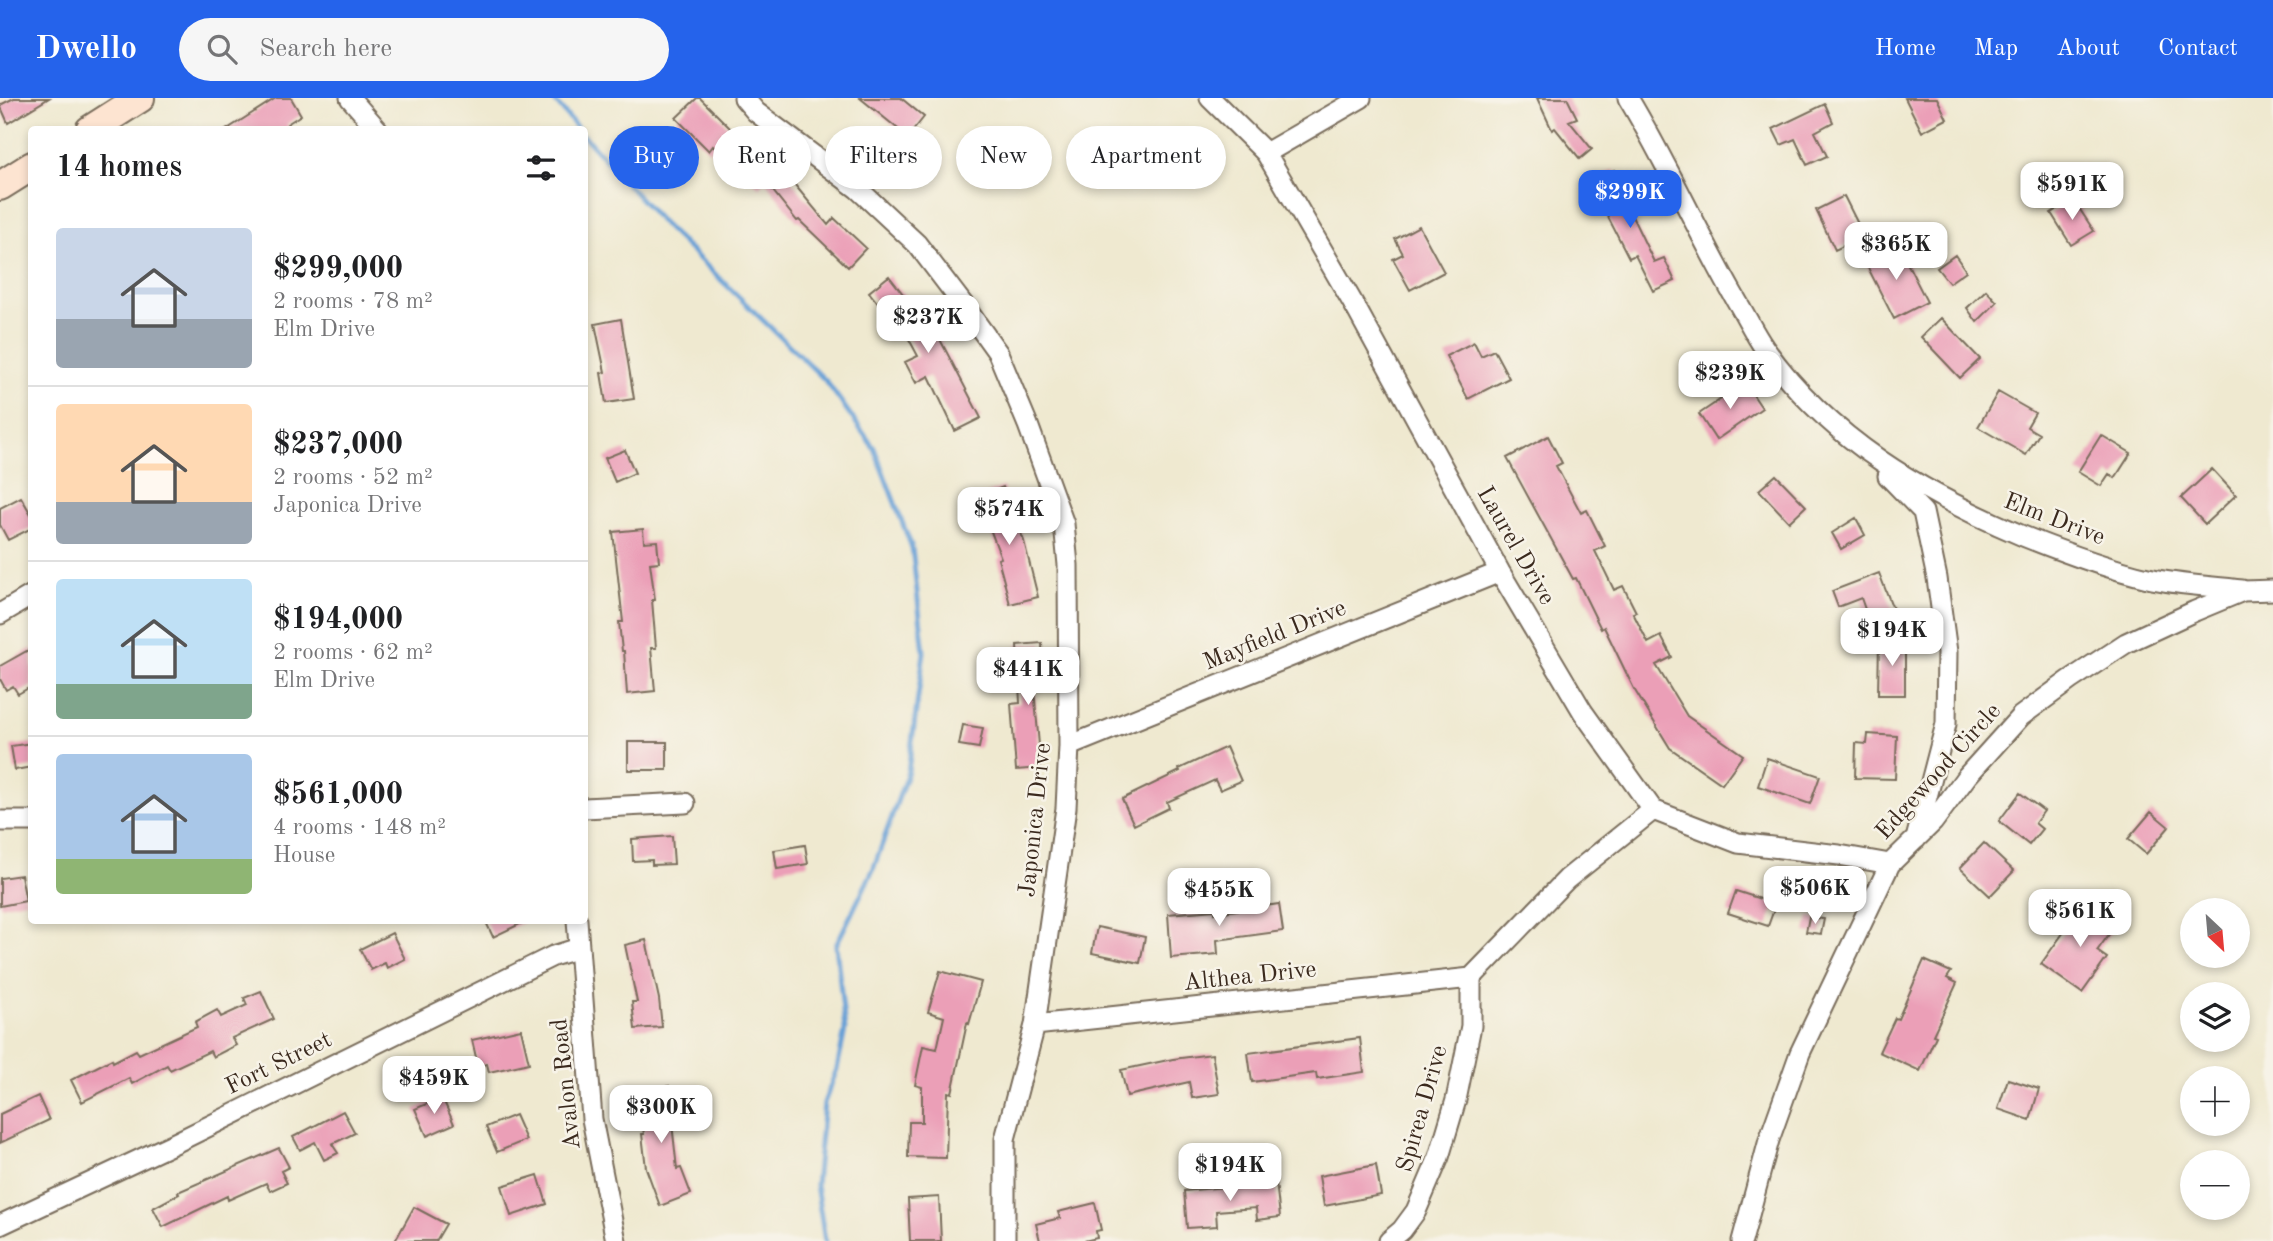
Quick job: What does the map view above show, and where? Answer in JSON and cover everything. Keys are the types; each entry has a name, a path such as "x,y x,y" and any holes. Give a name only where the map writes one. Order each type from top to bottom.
{"main road":[{"path":"96,126 141,98"},
{"path":"0,186 28,168"}],"street":[{"path":"349,98 374,126"},
{"name":"Japonica Drive","path":"744,98 756,112 858,189 917,244 998,353 1064,524 1068,565 1069,746 1066,808 1035,1025 1005,1139 1005,1241"},
{"name":"Laurel Drive","path":"1210,98 1266,153 1357,310 1500,572 1583,712 1653,810"},
{"path":"1266,153 1361,98"},
{"name":"Elm Drive","path":"1628,98 1644,124 1707,250 1764,348 1794,385 1923,512 1937,578 1947,652 1946,724 1916,840"},
{"name":"Elm Drive","path":"1863,450 1901,476 1968,513 2068,555 2149,579 2243,590"},
{"name":"Mayfield Drive","path":"1069,746 1500,572"},
{"name":"Edgewood Circle","path":"1742,1241 1769,1140 1800,1053 1889,864 1933,822 1967,776 2021,716 2070,680 2126,643 2243,590 2273,590"},
{"path":"0,614 28,597"},
{"path":"588,808 685,803"},
{"path":"1471,978 1567,879 1653,810 1738,843 1889,864"},
{"path":"0,821 28,821"},
{"name":"Avalon Road","path":"577,924 593,1119 616,1241"},
{"name":"Fort Street","path":"0,1225 177,1142 553,956 579,948"},
{"name":"Althea Drive","path":"1035,1025 1471,978"},
{"name":"Spirea Drive","path":"1389,1241 1402,1230 1416,1211 1439,1157 1456,1100 1471,1026 1471,978"}],"building":[{"path":"14,98 49,98 8,123 0,105"},
{"path":"276,98 291,98 301,115 287,124 288,126 232,126"},
{"path":"700,98 728,126 713,126 713,146 709,151 699,141 699,126 684,126 676,118"},
{"path":"860,98 901,98 924,117 917,126 894,126"},
{"path":"1537,98 1567,98 1577,118 1569,121 1592,149 1580,159 1555,128 1552,130"},
{"path":"1905,98 1937,98 1947,119 1922,132"},
{"path":"1825,104 1833,122 1815,132 1827,156 1807,165 1795,139 1781,145 1773,129"},
{"path":"1614,170 1630,204 1627,206 1654,262 1664,258 1675,281 1653,291 1635,255 1629,258 1590,182"},
{"path":"771,189 798,189 828,225 834,218 866,248 848,267 797,221"},
{"path":"1844,196 1864,236 1835,250 1816,210"},
{"path":"2073,199 2094,231 2071,245 2051,213"},
{"path":"1419,226 1444,272 1410,290 1393,259 1403,254 1395,239"},
{"path":"1898,245 1927,302 1894,319 1865,262"},
{"path":"1955,255 1966,271 1949,283 1937,268"},
{"path":"889,276 928,326 932,324 981,418 955,431 929,376 916,383 905,362 918,356 902,326 898,329 869,292"},
{"path":"1986,290 1997,302 1977,322 1967,308"},
{"path":"1941,318 1980,359 1960,378 1921,337"},
{"path":"621,319 634,399 606,403 601,373 605,372 595,324"},
{"path":"1474,342 1481,356 1494,350 1509,378 1468,399 1446,356"},
{"path":"1745,383 1762,408 1716,440 1699,414"},
{"path":"1998,392 2035,413 2027,427 2039,434 2026,455 1978,427"},
{"path":"2101,435 2131,453 2115,478 2109,474 2101,486 2078,472"},
{"path":"1548,436 1562,463 1556,466 1581,513 1587,510 1605,546 1595,551 1614,590 1623,586 1648,643 1661,636 1672,657 1656,665 1687,716 1743,755 1722,784 1670,748 1634,689 1604,627 1601,629 1576,578 1573,579 1507,458"},
{"path":"625,450 635,473 615,482 605,458"},
{"path":"2212,469 2236,495 2205,524 2181,498"},
{"path":"1776,475 1806,506 1789,522 1759,490"},
{"path":"1003,487 1024,541 1038,597 1010,604 998,559 1001,558 978,497"},
{"path":"21,497 28,509 28,530 8,540 0,525 0,508"},
{"path":"1856,518 1865,535 1841,549 1832,533"},
{"path":"643,529 644,542 657,541 659,562 650,563 655,600 652,600 656,648 651,648 655,691 627,694 619,622 623,622 613,532"},
{"path":"1879,573 1893,609 1868,618 1861,598 1838,607 1832,591"},
{"path":"1879,640 1905,640 1905,695 1878,695"},
{"path":"1042,643 1044,687 1034,688 1041,768 1016,770 1011,704 1020,703 1017,645"},
{"path":"28,650 28,688 18,694 13,686 6,690 0,679 0,666"},
{"path":"963,725 983,728 979,748 959,745"},
{"path":"1868,734 1897,736 1895,779 1855,778 1856,743 1867,744"},
{"path":"628,742 667,742 667,770 628,770"},
{"path":"28,744 28,768 15,770 11,746"},
{"path":"1226,747 1241,781 1220,790 1215,780 1167,802 1169,808 1134,825 1122,799"},
{"path":"1767,758 1820,776 1810,804 1758,786"},
{"path":"2020,793 2044,811 2035,823 2042,829 2029,845 1999,821"},
{"path":"2151,812 2169,827 2146,854 2128,839"},
{"path":"672,836 674,864 652,865 652,860 633,861 632,839"},
{"path":"1984,843 2014,871 1990,896 1960,868"},
{"path":"805,845 808,864 777,869 774,850"},
{"path":"21,875 26,901 0,906 0,878"},
{"path":"1736,891 1776,904 1768,926 1728,913"},
{"path":"1279,904 1283,931 1217,940 1218,954 1171,958 1168,914 1215,910 1215,913"},
{"path":"2084,904 2115,926 2097,951 2107,958 2082,993 2041,964"},
{"path":"1809,917 1824,919 1821,934 1806,932"},
{"path":"487,924 520,924 493,937"},
{"path":"1097,927 1145,937 1140,963 1092,953"},
{"path":"392,933 405,959 387,968 385,963 371,970 360,949"},
{"path":"646,940 659,999 662,1027 635,1029 632,1002 637,1002 625,945"},
{"path":"1924,960 1951,972 1947,978 1957,983 1920,1071 1879,1052 1895,1018 1898,1019"},
{"path":"940,971 981,982 969,1024 967,1023 952,1093 948,1092 946,1158 908,1157 909,1122 922,1122 922,1087 915,1085 923,1046 937,1049 944,1017 928,1012"},
{"path":"261,991 274,1019 232,1038 236,1045 213,1057 210,1051 170,1070 167,1065 132,1084 129,1078 82,1102 71,1080 112,1059 113,1062 136,1050 139,1054 197,1027 195,1022 217,1010 221,1017 247,1005 244,998"},
{"path":"521,1029 529,1063 489,1072 487,1064 478,1066 472,1040"},
{"path":"1360,1038 1364,1072 1317,1079 1316,1073 1252,1082 1248,1053"},
{"path":"1212,1054 1219,1094 1192,1098 1189,1082 1127,1096 1121,1070"},
{"path":"2008,1079 2039,1089 2030,1120 1998,1109"},
{"path":"669,1086 674,1114 671,1114 677,1169 681,1168 691,1194 660,1206 646,1168 637,1091"},
{"path":"38,1096 49,1120 0,1143 0,1114"},
{"path":"442,1097 454,1124 427,1136 415,1109"},
{"path":"343,1111 355,1133 332,1144 338,1153 324,1160 315,1142 300,1150 293,1137"},
{"path":"515,1115 526,1140 497,1152 486,1127"},
{"path":"279,1148 289,1167 281,1171 287,1183 270,1191 266,1183 228,1200 227,1196 163,1227 153,1208 179,1194 178,1192"},
{"path":"1376,1165 1381,1195 1324,1206 1319,1176"},
{"path":"538,1175 547,1204 511,1216 502,1186"},
{"path":"1276,1182 1280,1217 1257,1220 1256,1208 1216,1211 1217,1226 1187,1228 1184,1191"},
{"path":"939,1197 941,1241 910,1241 908,1199"},
{"path":"1095,1203 1101,1230 1096,1231 1097,1238 1084,1241 1040,1241 1036,1224 1060,1218 1058,1212"},
{"path":"414,1207 446,1224 436,1241 395,1241"}],"waterway":[{"path":"552,98 576,126"},
{"path":"588,140 663,224 826,381 874,448 912,548 924,652 908,771 873,870 836,945 845,1030 837,1069 824,1103 816,1185 825,1241"}]}
